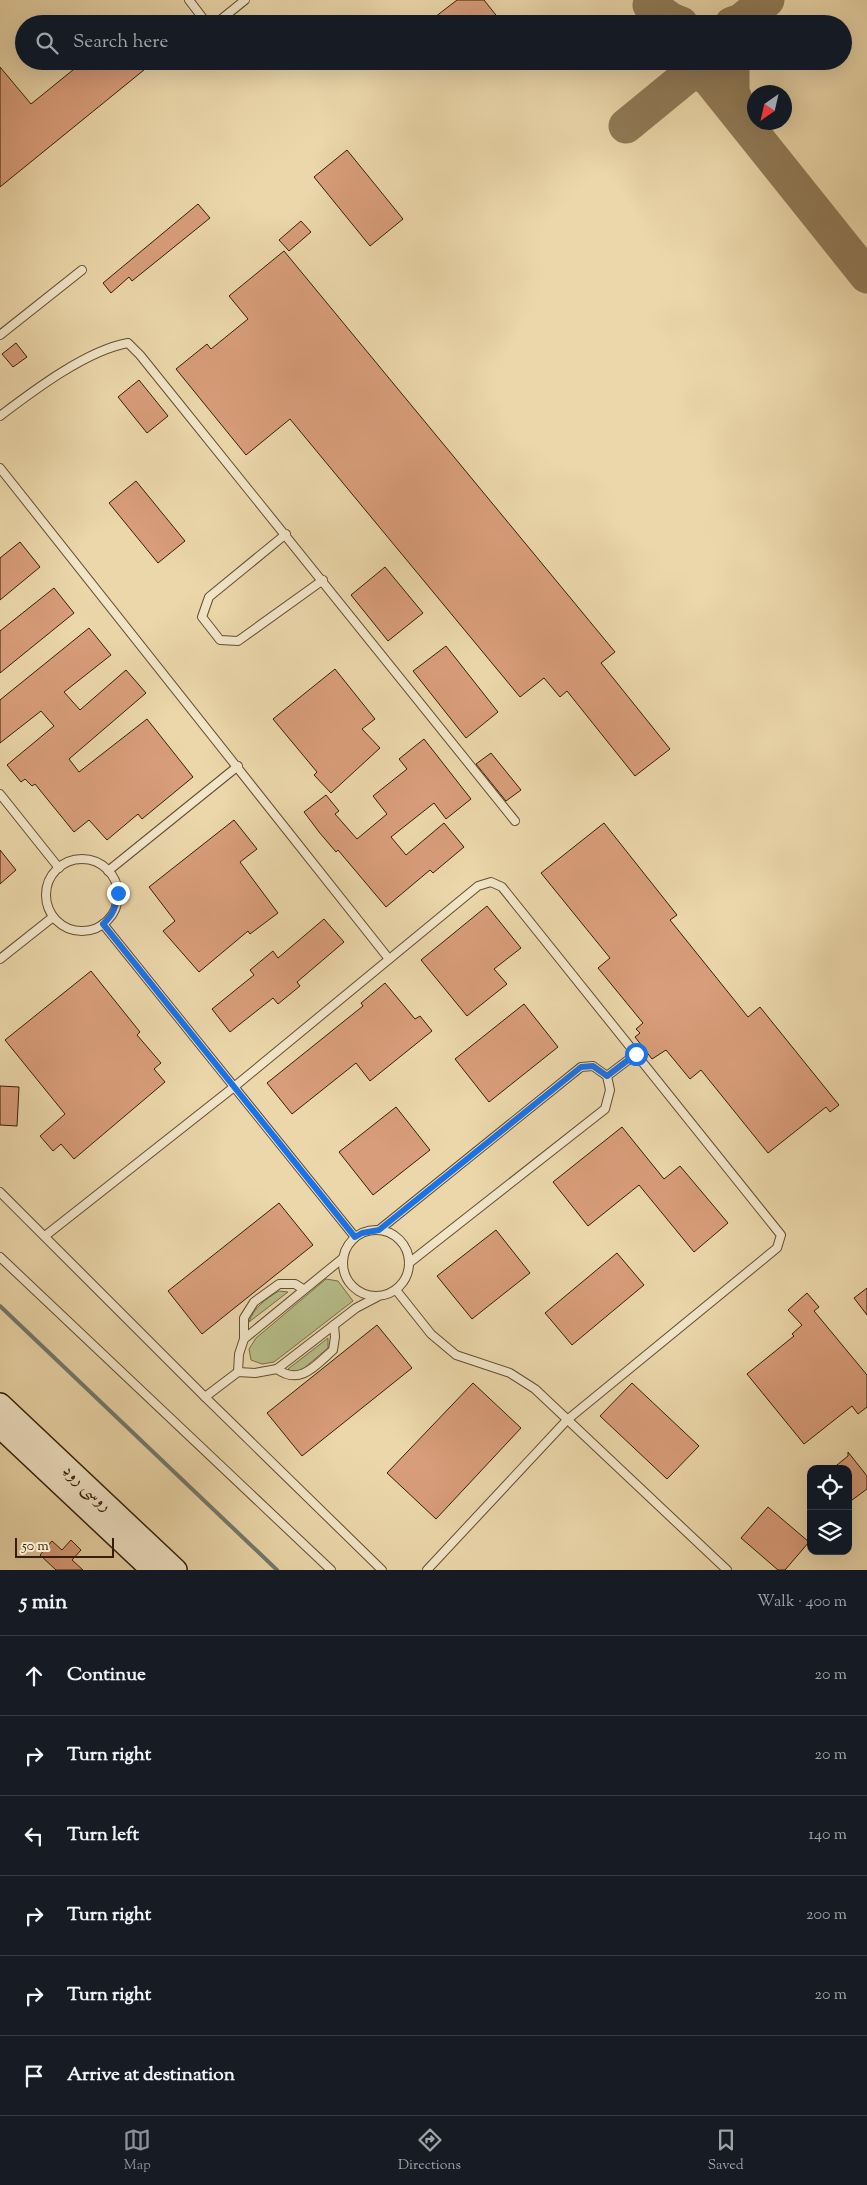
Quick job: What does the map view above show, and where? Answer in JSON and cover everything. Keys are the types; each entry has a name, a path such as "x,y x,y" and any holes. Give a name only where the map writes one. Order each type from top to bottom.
{"main road":[{"name":"روسی روډ","path":"0,1404 176,1570"},
{"path":"0,1427 152,1570"}],"lane":[{"path":"189,0 201,15"},
{"path":"226,15 245,0"},
{"path":"0,335 82,270"},
{"path":"0,416 38,387 110,346 128,343 140,355 286,534 516,821"},
{"path":"0,468 389,959"},
{"path":"286,534 209,597 202,617 220,640 238,641 323,580"},
{"path":"108,871 238,766"},
{"path":"0,794 59,868"},
{"path":"90,860 100,864 108,871 115,881 118,893 117,905 112,916 103,924 93,930 82,931 66,927 53,917 47,902 47,886 59,868 74,861 90,860"},
{"path":"45,1236 234,1087 478,886 491,882 502,887 780,1235 777,1248 567,1420 427,1570"},
{"path":"0,958 53,917"},
{"path":"103,924 355,1237"},
{"path":"607,1076 636,1054"},
{"path":"378,1297 358,1292 351,1286 342,1268 342,1258 349,1243 355,1237 362,1233 379,1230 581,1067 593,1066 607,1076 610,1090 605,1109 409,1263"},
{"path":"0,1192 205,1397 382,1570"},
{"path":"205,1397 238,1372 255,1373 277,1369 356,1308 396,1290 403,1282 409,1263 407,1253 397,1237 379,1230"},
{"path":"0,1257 331,1570"},
{"path":"244,1338 342,1258"},
{"path":"238,1372 239,1354 244,1338 244,1318 254,1302 279,1284 295,1284 303,1289"},
{"path":"396,1290 431,1334 456,1355 510,1373 535,1389 726,1570"},
{"path":"277,1369 286,1375 298,1376 308,1372 333,1350 334,1325"}],"green space":[{"path":"326,1279 338,1281 353,1301 274,1362 262,1364 251,1360 249,1349 256,1338"},
{"path":"279,1291 288,1292 249,1322 257,1308"},
{"path":"328,1338 328,1348 304,1368 293,1373 288,1369"}],"building":[{"path":"457,0 484,0 496,15 438,15"},
{"path":"0,67 31,104 73,70 144,70 0,187"},
{"path":"347,150 403,219 370,246 314,177"},
{"path":"198,204 210,218 132,281 129,277 111,293 103,283"},
{"path":"301,221 311,232 289,251 279,240"},
{"path":"284,251 615,652 601,663 670,749 635,776 567,691 560,697 544,678 520,697 290,419 246,455 176,369 207,344 211,349 248,319 229,296"},
{"path":"16,343 27,357 13,367 2,354"},
{"path":"139,380 168,416 147,433 118,397"},
{"path":"136,481 185,541 158,563 109,503"},
{"path":"20,542 40,567 0,600 0,558"},
{"path":"385,567 423,613 388,641 351,595"},
{"path":"54,588 74,613 0,673 0,631"},
{"path":"89,628 111,655 64,692 80,710 126,670 146,693 69,759 79,772 147,719 193,777 142,819 138,814 107,840 89,820 74,832 35,784 32,786 25,779 21,782 7,765 54,726 41,711 0,743 0,700"},
{"path":"446,646 498,712 466,738 413,671"},
{"path":"335,669 375,719 362,729 380,748 331,793 314,775 317,772 273,719"},
{"path":"424,739 471,799 446,819 434,803 391,837 406,855 444,823 464,847 433,873 430,870 386,907 338,850 336,852 304,812 326,795 339,811 335,814 357,839 387,814 373,796 407,769 399,759"},
{"path":"491,753 521,790 506,801 476,764"},
{"path":"234,820 257,849 240,862 278,913 250,934 248,931 199,972 163,931 175,921 149,887"},
{"path":"604,823 677,915 670,920 748,1017 760,1007 839,1105 830,1112 826,1107 768,1153 701,1070 690,1079 666,1050 652,1059 635,1037 640,1033 636,1029 643,1023 598,968 610,958 541,873"},
{"path":"0,850 16,870 0,884"},
{"path":"487,906 521,948 494,969 507,984 467,1016 421,960"},
{"path":"324,919 344,942 297,982 300,986 278,1004 273,998 230,1032 212,1009 254,975 250,970 273,951 278,958"},
{"path":"91,971 140,1032 137,1035 161,1063 154,1069 165,1082 74,1159 61,1144 53,1151 40,1136 65,1114 5,1040"},
{"path":"385,983 415,1019 420,1016 432,1031 370,1081 356,1063 292,1114 267,1083 363,1006 361,1003"},
{"path":"524,1004 558,1047 489,1102 455,1059"},
{"path":"0,1086 19,1087 17,1126 0,1125"},
{"path":"396,1107 430,1150 373,1195 339,1152"},
{"path":"622,1127 664,1179 680,1166 728,1223 694,1252 639,1185 588,1226 553,1182"},
{"path":"279,1203 313,1245 202,1334 168,1291"},
{"path":"496,1230 530,1273 472,1319 437,1276"},
{"path":"617,1253 644,1285 572,1345 545,1313"},
{"path":"867,1288 867,1315 854,1298"},
{"path":"807,1293 819,1307 814,1311 867,1375 867,1407 858,1414 852,1406 804,1444 747,1374 794,1336 792,1334 802,1325 788,1310"},
{"path":"377,1325 412,1368 302,1456 267,1413"},
{"path":"473,1383 521,1428 436,1519 387,1473"},
{"path":"632,1383 699,1446 667,1479 600,1416"},
{"path":"848,1452 867,1476 867,1489 852,1500 852,1465 837,1465 848,1456"},
{"path":"768,1507 807,1540 807,1544 785,1570 778,1570 741,1538"},
{"path":"71,1540 81,1550 72,1560 83,1570 56,1570 40,1555 52,1541 62,1550"}],"waterway":[{"path":"0,1306 277,1570"}],"taxiway":[{"path":"748,15 767,0"},
{"path":"650,5 664,15"},
{"path":"702,70 867,276"},
{"path":"732,70 732,91 740,114"},
{"path":"626,126 687,76 695,73 707,76"}],"route":[{"path":"118,893 117,905 112,916 103,924 355,1237 370,1230 379,1230 581,1067 593,1066 607,1076 636,1054"}]}
